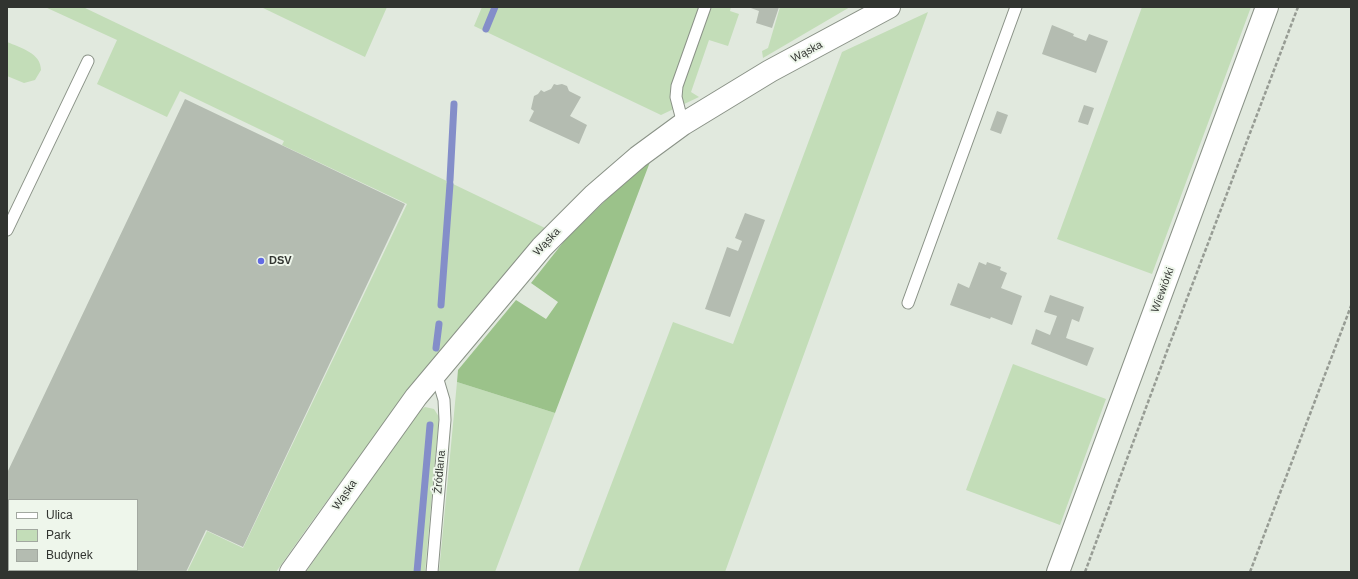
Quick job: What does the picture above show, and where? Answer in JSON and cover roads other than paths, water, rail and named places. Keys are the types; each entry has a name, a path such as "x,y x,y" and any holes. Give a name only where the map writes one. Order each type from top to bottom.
{"street":[{"name":"Wąska","path":"291,572 389,433 436,373 536,253 567,221 638,157 683,124 770,71 889,7"},
{"name":"Wiewiórki","path":"1058,572 1267,7"}],"lane":[{"path":"683,124 676,97 677,86 704,7"},
{"path":"908,303 1016,7"},
{"path":"7,230 88,61"},
{"name":"Źródlana","path":"432,572 445,420 444,400 436,373"}],"waterway":[{"path":"486,29 495,7"},
{"path":"450,180 454,104"},
{"path":"441,305 450,184"},
{"path":"436,348 439,324"},
{"path":"417,572 430,425"}],"place":[{"name":"DSV","path":"261,261"}]}
